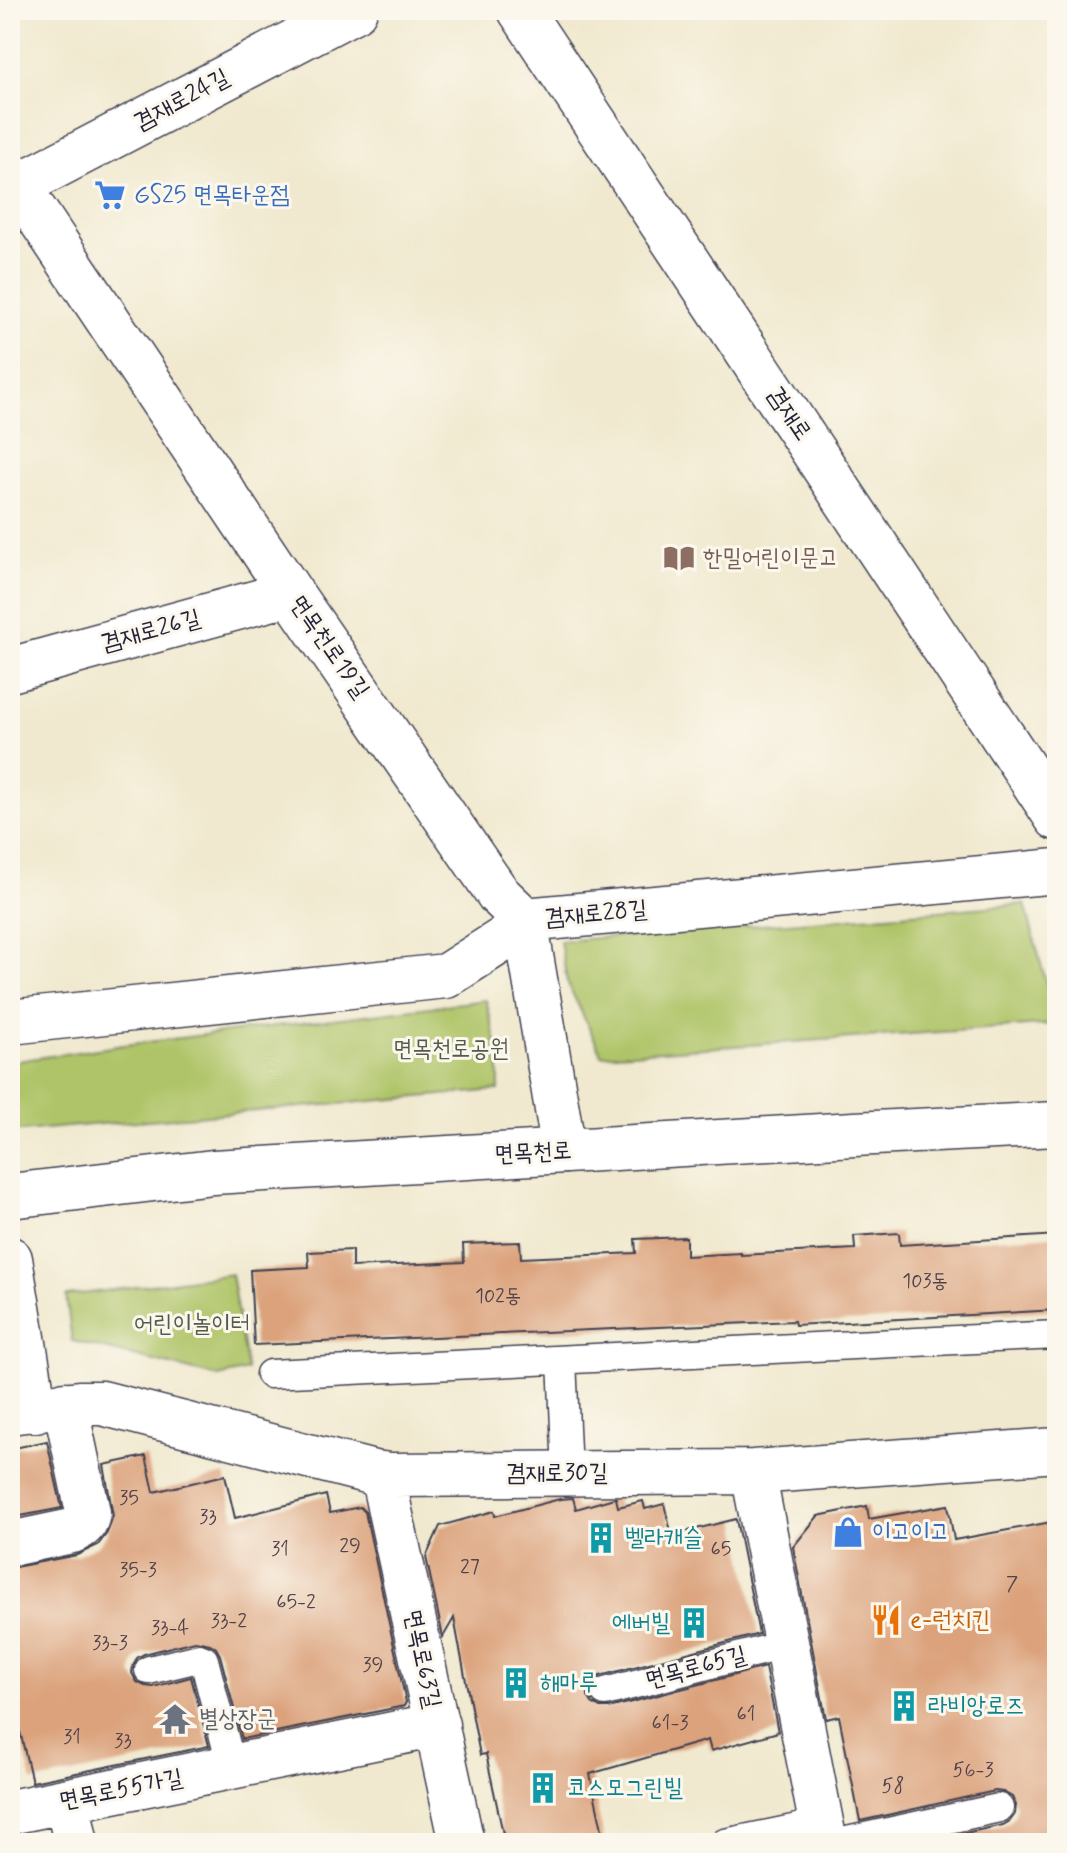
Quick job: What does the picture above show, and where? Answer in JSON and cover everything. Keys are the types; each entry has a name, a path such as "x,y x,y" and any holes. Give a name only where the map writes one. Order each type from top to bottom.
{"street":[{"name":"겸재로24길","path":"13,183 355,10"},
{"name":"겸재로","path":"520,10 1057,818"},
{"name":"면목천로19길","path":"13,183 499,895 525,920"},
{"name":"겸재로26길","path":"10,670 291,593"},
{"name":"겸재로28길","path":"10,1022 446,976 510,935 525,920 1057,871"},
{"path":"525,920 564,1151"},
{"name":"면목천로","path":"10,1196 213,1172 1057,1124"},
{"path":"10,1259 37,1409 88,1512 87,1520 78,1529 10,1544"},
{"name":"겸재로30길","path":"37,1409 102,1403 382,1474 753,1472 1057,1450"},
{"path":"753,1472 828,1836"},
{"name":"면목로63길","path":"382,1474 462,1843"},
{"name":"면목로55가길","path":"10,1812 437,1725"},
{"path":"67,1801 76,1843"}],"lane":[{"path":"270,1374 1057,1335"},
{"path":"562,1360 567,1473"},
{"name":"면목로65길","path":"605,1692 787,1644"},
{"path":"149,1670 203,1658 232,1768"},
{"path":"725,1843 828,1836 999,1808"}],"green space":[{"path":"1025,904 1057,1024 602,1055 567,982 560,941"},
{"name":"면목천로공원","path":"486,1000 499,1055 499,1090 10,1132 10,1062"},
{"name":"어린이놀이터","path":"231,1274 247,1370 219,1377 72,1341 66,1296"}],"building":[{"path":"899,1233 900,1245 1057,1235 1057,1310 795,1325 794,1321 254,1345 250,1270 309,1267 308,1252 352,1250 352,1267 464,1262 463,1244 520,1242 521,1258 636,1253 635,1239 686,1237 686,1256 741,1255 855,1249 854,1236"},
{"path":"47,1441 62,1508 10,1518 10,1449"},
{"path":"146,1456 154,1492 225,1475 235,1518 326,1495 330,1513 360,1507 365,1512 406,1702 404,1706 242,1739 220,1655 210,1644 195,1641 144,1654 137,1658 132,1673 137,1682 153,1687 191,1677 209,1746 32,1782 19,1727 10,1730 10,1568 77,1555 98,1545 107,1533 113,1516 104,1465"},
{"path":"573,1498 576,1509 614,1498 618,1507 643,1501 645,1509 664,1504 672,1535 736,1519 759,1634 600,1676 589,1687 588,1696 592,1703 600,1708 609,1708 765,1667 778,1732 711,1751 708,1740 590,1774 605,1843 505,1843 486,1754 480,1755 454,1618 443,1637 426,1557 440,1526 494,1511 495,1516"},
{"path":"948,1505 954,1540 1057,1521 1057,1843 918,1843 1010,1821 1016,1805 1012,1797 995,1791 860,1821 839,1716 826,1719 793,1547 818,1516 867,1506 869,1519"}],"place":[{"name":"GS25 면목타운점","path":"110,195"},
{"name":"한밀어린이문고","path":"679,558"},
{"name":"이고이고","path":"848,1532"},
{"name":"벨라캐슬","path":"601,1538"},
{"name":"e-런치킨","path":"886,1620"},
{"name":"에버빌","path":"694,1623"},
{"name":"해마루","path":"516,1683"},
{"name":"라비앙로즈","path":"904,1706"},
{"name":"별상장군","path":"175,1719"},
{"name":"코스모그린빌","path":"543,1788"}]}
